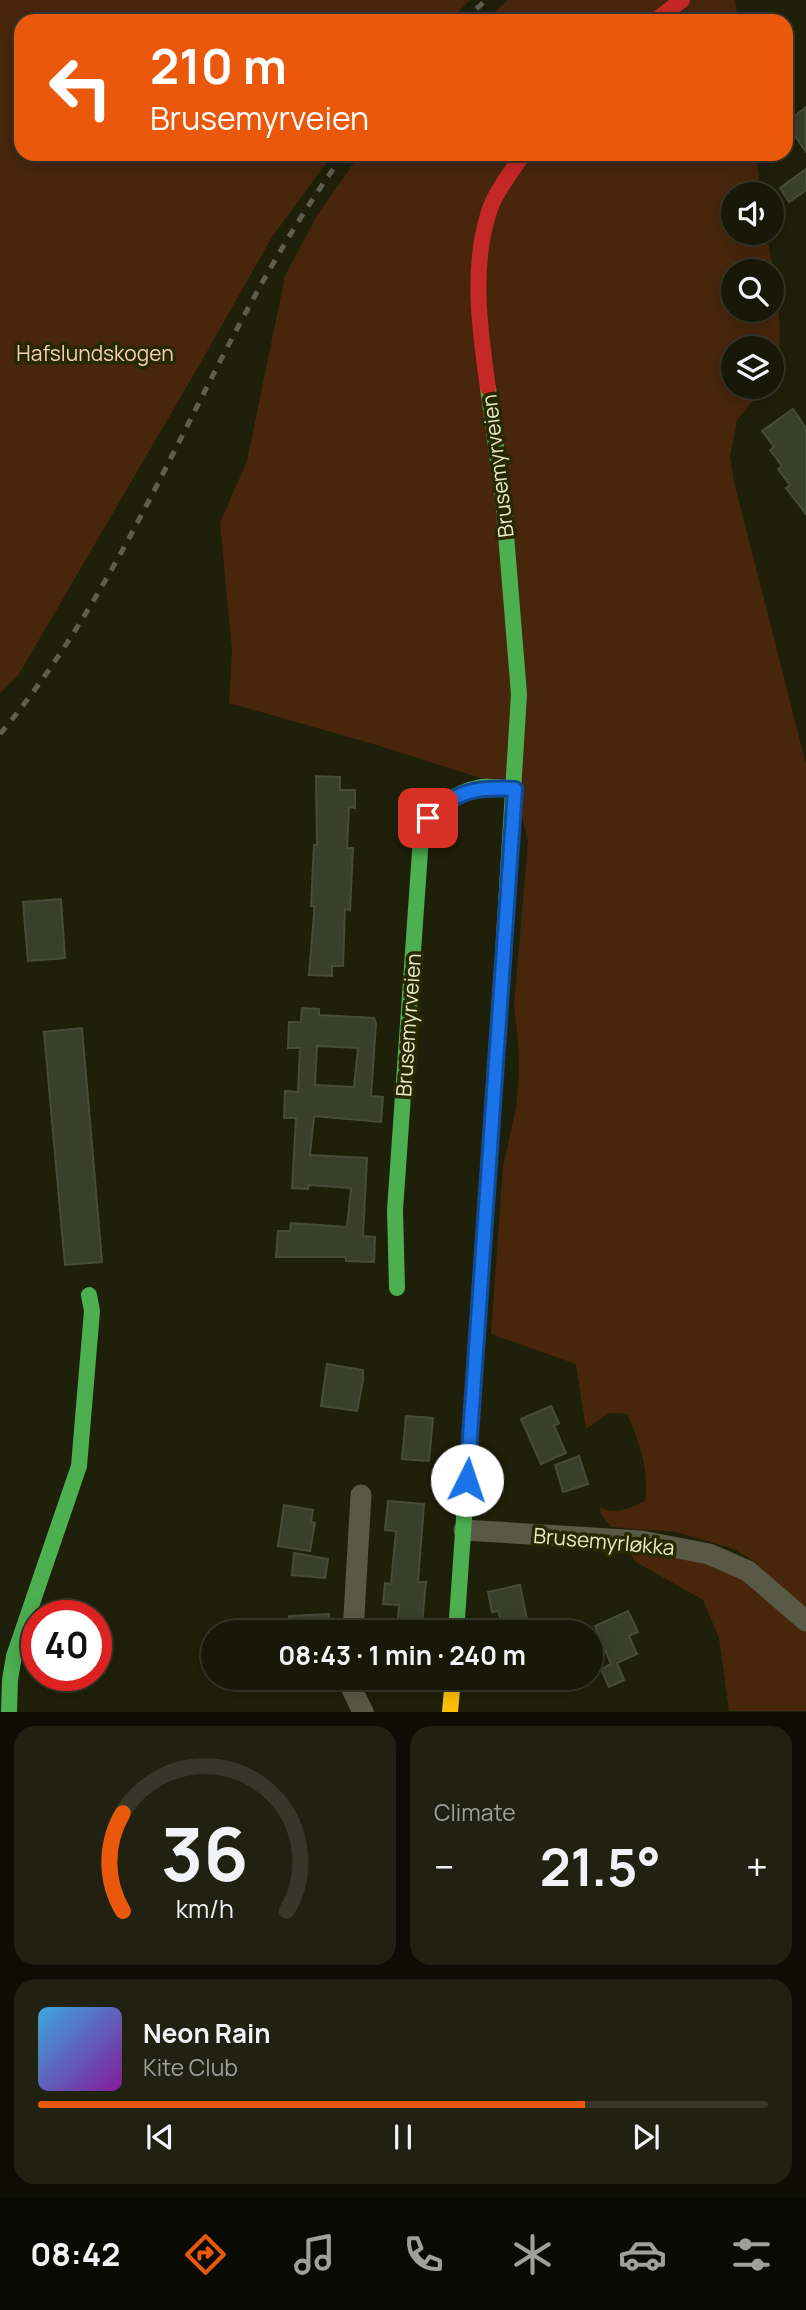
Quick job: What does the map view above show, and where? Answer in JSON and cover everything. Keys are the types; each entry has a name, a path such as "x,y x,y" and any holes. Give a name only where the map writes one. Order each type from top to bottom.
{"street":[{"path":"664,14 682,0"},
{"name":"Brusemyrveien","path":"457,1620 515,789 519,694 503,498 480,332 478,265 488,214 518,161"},
{"name":"Brusemyrveien","path":"397,1287 395,1210 421,837 428,818 444,804 462,794 483,787 515,789"},
{"path":"9,1712 14,1656 79,1466 92,1311 89,1295"},
{"path":"354,1620 361,1495"},
{"name":"Brusemyrløkka","path":"464,1530 642,1541 709,1554 748,1571 806,1621"},
{"path":"352,1690 363,1712"},
{"path":"450,1712 452,1690"}],"green space":[{"name":"Hafslundskogen","path":"0,0 470,0 456,14 14,14 14,161 328,161 272,237 19,674 0,693"},
{"path":"508,0 735,0 737,14 492,14"},
{"path":"355,161 757,161 760,182 721,182 721,245 769,245 771,259 721,259 721,322 780,322 780,336 721,336 721,399 754,399 737,420 730,456 734,482 806,764 806,1711 729,1711 719,1638 703,1600 636,1562 619,1539 748,1571 758,1564 734,1549 676,1532 611,1527 601,1514 600,1507 617,1511 645,1501 646,1479 642,1457 627,1414 609,1413 586,1429 576,1364 491,1334 503,1167 516,1108 519,1075 514,1005 528,841 515,789 380,746 229,703 232,650 220,523 247,461 285,276 316,217"}],"building":[{"path":"806,107 806,152 793,133 793,117"},
{"path":"806,169 806,190 789,202 784,194 784,185"},
{"path":"793,409 806,428 806,514 786,488 790,485 778,469 782,466 770,450 774,447 762,431"},
{"path":"316,776 340,777 340,790 355,790 355,808 349,807 347,848 353,848 350,910 345,909 343,966 332,966 332,976 309,975 314,914 314,906 311,906 314,845 317,845"},
{"path":"61,899 65,958 28,961 23,902"},
{"path":"302,1008 319,1009 319,1015 374,1018 376,1023 371,1096 383,1097 381,1122 314,1116 310,1155 367,1158 363,1236 375,1237 374,1262 346,1261 346,1257 276,1257 278,1231 290,1231 291,1223 347,1227 351,1188 309,1185 308,1189 292,1188 296,1118 284,1118 285,1091 298,1092 300,1048 288,1048 289,1022 301,1022","holes":["317,1046 358,1048 354,1087 315,1085"]},
{"path":"82,1028 102,1262 65,1265 44,1032"},
{"path":"327,1364 363,1370 357,1411 321,1406"},
{"path":"551,1406 559,1423 554,1426 566,1453 541,1464 521,1419"},
{"path":"406,1416 433,1418 429,1461 402,1459"},
{"path":"579,1456 588,1484 563,1492 555,1465"},
{"path":"388,1501 424,1504 418,1582 426,1582 422,1620 398,1620 399,1605 383,1604 385,1583 391,1584 396,1531 385,1530"},
{"path":"284,1505 313,1510 311,1522 315,1523 310,1551 278,1546"},
{"path":"294,1553 328,1559 325,1578 292,1575"},
{"path":"520,1585 527,1620 501,1620 498,1611 492,1612 488,1592"},
{"path":"628,1611 638,1632 629,1636 637,1654 617,1663 624,1680 609,1687 603,1674 603,1668 611,1664 603,1645 603,1622"},
{"path":"329,1614 329,1620 289,1620 289,1616"}],"railway":[{"path":"471,14 486,0"},
{"path":"0,734 51,667 96,596 138,522 254,297 297,224 339,161"}],"traffic: fast":[{"path":"488,388 503,498 519,694 502,970"},
{"path":"397,1288 395,1210 421,837 437,811 462,793 482,787 515,789"},
{"path":"9,1712 14,1656 79,1466 92,1311 89,1295"},
{"path":"457,1620 478,1317"}],"traffic: slow":[{"path":"478,1317 502,970"},
{"path":"450,1712 452,1690"}],"traffic: jam":[{"path":"664,14 682,0"},
{"path":"488,388 479,301 480,258 483,236 494,199 518,161"}],"route":[{"path":"428,818 444,804 483,787 515,789 467,1480"}]}
